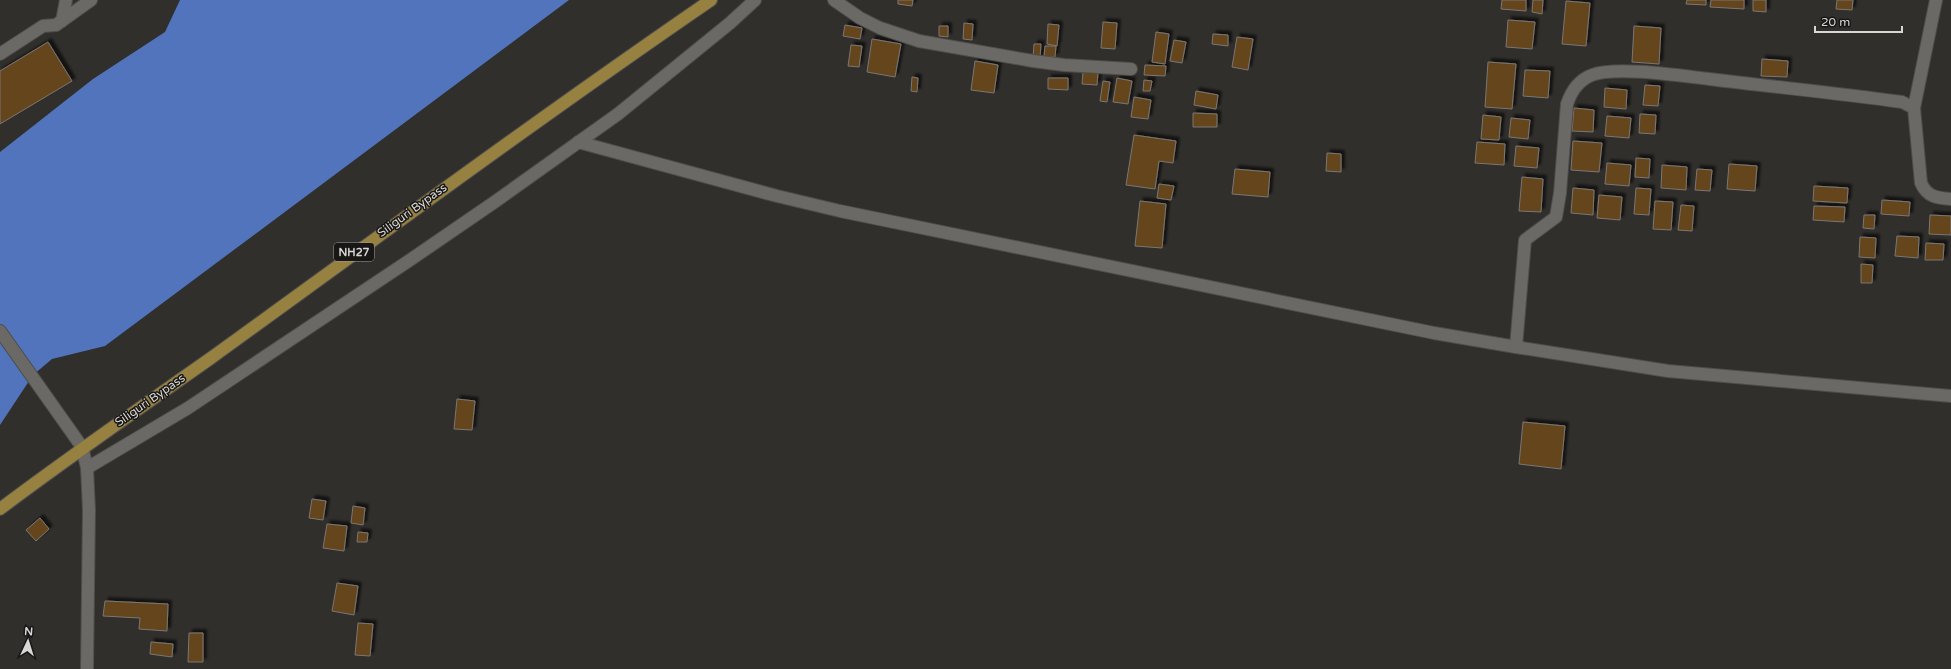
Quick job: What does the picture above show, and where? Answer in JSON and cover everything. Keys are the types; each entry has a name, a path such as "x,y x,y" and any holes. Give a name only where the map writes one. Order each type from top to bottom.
{"highway":[{"name":"Siliguri Bypass","path":"0,508 82,447 209,358 401,218 711,0"}],"street":[{"path":"62,21 66,0"},
{"path":"0,54 43,26 51,27 62,21 91,0"},
{"path":"87,468 188,408 410,260 630,104 730,23 755,0"},
{"path":"834,0 860,18 880,28 919,41 1033,61 1064,65 1131,69"},
{"path":"1936,0 1914,108 1921,183 1924,191 1929,195 1951,199"},
{"path":"1516,347 1525,240 1556,216 1560,193 1568,104 1571,94 1586,78 1593,75 1613,72 1680,76 1895,101 1902,102 1914,108"},
{"path":"578,142 777,196 840,211 1434,332 1516,347 1668,371 1951,396"},
{"path":"0,331 82,447 87,468 89,510 87,669"}],"water":[{"path":"180,0 569,0 105,346 52,359 33,375 0,425 0,152 93,79 165,32"}],"building":[{"path":"898,0 913,0 912,6 898,4"},
{"path":"1502,0 1526,0 1526,11 1501,9"},
{"path":"1533,0 1543,0 1542,14 1532,12"},
{"path":"1687,0 1706,0 1706,5 1686,4"},
{"path":"1711,0 1744,0 1744,9 1710,7"},
{"path":"1753,0 1766,0 1766,12 1753,11"},
{"path":"1837,0 1853,0 1852,10 1836,9"},
{"path":"1566,1 1590,3 1586,46 1562,44"},
{"path":"1508,20 1535,22 1532,49 1506,47"},
{"path":"1103,22 1117,23 1115,49 1101,48"},
{"path":"964,23 973,24 972,40 963,39"},
{"path":"1048,24 1059,25 1057,46 1047,44"},
{"path":"845,25 862,28 860,39 843,36"},
{"path":"939,26 948,26 948,37 939,36"},
{"path":"1634,26 1661,28 1659,64 1632,62"},
{"path":"1156,32 1169,34 1165,64 1152,62"},
{"path":"1213,34 1228,35 1228,46 1212,44"},
{"path":"1237,37 1253,39 1248,70 1232,67"},
{"path":"872,39 901,44 895,77 867,72"},
{"path":"1174,40 1186,42 1182,63 1170,61"},
{"path":"48,42 72,81 0,124 0,71"},
{"path":"1034,44 1041,44 1040,58 1033,58"},
{"path":"851,45 862,46 859,67 848,66"},
{"path":"1045,46 1056,46 1055,57 1044,57"},
{"path":"1762,59 1788,61 1787,77 1761,76"},
{"path":"975,61 998,65 994,93 971,90"},
{"path":"1488,62 1516,64 1512,109 1485,107"},
{"path":"1145,65 1166,66 1165,76 1144,75"},
{"path":"1525,70 1550,71 1548,98 1523,96"},
{"path":"1083,72 1098,73 1097,85 1082,84"},
{"path":"912,77 918,78 917,92 911,91"},
{"path":"1048,78 1068,78 1068,90 1048,89"},
{"path":"1117,78 1132,81 1128,104 1113,102"},
{"path":"1144,80 1152,81 1150,91 1143,91"},
{"path":"1103,81 1110,82 1107,102 1100,101"},
{"path":"1645,85 1660,86 1658,106 1643,105"},
{"path":"1605,88 1627,90 1626,109 1604,107"},
{"path":"1196,91 1218,95 1216,109 1194,105"},
{"path":"1134,97 1151,100 1148,119 1131,117"},
{"path":"1574,108 1594,110 1593,132 1572,131"},
{"path":"1193,113 1217,114 1217,127 1193,127"},
{"path":"1640,114 1656,115 1655,134 1639,133"},
{"path":"1483,115 1501,117 1499,140 1481,139"},
{"path":"1607,116 1631,118 1629,138 1605,136"},
{"path":"1511,118 1530,120 1528,139 1509,137"},
{"path":"1134,135 1176,141 1173,163 1159,161 1155,189 1126,185"},
{"path":"1573,141 1602,143 1599,172 1571,170"},
{"path":"1477,142 1505,144 1504,165 1475,163"},
{"path":"1516,146 1539,148 1537,168 1514,166"},
{"path":"1327,153 1341,154 1341,172 1326,171"},
{"path":"1636,158 1650,159 1649,178 1635,177"},
{"path":"1607,163 1631,165 1629,186 1605,184"},
{"path":"1729,164 1757,166 1755,191 1727,189"},
{"path":"1662,165 1687,167 1686,190 1661,188"},
{"path":"1235,169 1270,172 1268,197 1232,194"},
{"path":"1697,169 1712,170 1710,191 1695,190"},
{"path":"1522,177 1543,179 1541,212 1519,211"},
{"path":"1159,184 1174,186 1171,200 1157,198"},
{"path":"1814,186 1848,188 1847,203 1813,201"},
{"path":"1573,188 1594,190 1593,215 1571,213"},
{"path":"1636,188 1651,189 1649,215 1634,214"},
{"path":"1599,195 1622,197 1620,220 1597,218"},
{"path":"1882,200 1910,202 1909,216 1881,214"},
{"path":"1140,201 1166,204 1162,248 1135,246"},
{"path":"1655,201 1673,202 1671,230 1653,229"},
{"path":"1681,205 1694,206 1692,231 1678,230"},
{"path":"1814,206 1845,207 1844,222 1813,220"},
{"path":"1864,215 1875,215 1874,229 1863,228"},
{"path":"1930,215 1951,216 1951,235 1929,234"},
{"path":"1897,236 1919,237 1918,258 1895,256"},
{"path":"1860,237 1876,238 1875,258 1859,257"},
{"path":"1926,243 1944,244 1943,260 1925,260"},
{"path":"1861,264 1873,265 1872,283 1861,283"},
{"path":"457,399 475,401 472,430 454,429"},
{"path":"1523,422 1565,426 1561,469 1519,464"},
{"path":"312,499 326,501 323,520 309,518"},
{"path":"353,506 365,508 363,525 351,523"},
{"path":"40,518 49,529 36,541 26,530"},
{"path":"327,524 347,526 344,551 323,548"},
{"path":"358,532 368,533 367,542 357,542"},
{"path":"337,583 358,586 354,615 332,611"},
{"path":"105,601 168,604 167,631 139,629 140,618 103,616"},
{"path":"358,623 373,624 370,656 355,655"},
{"path":"189,633 203,633 203,662 188,662"},
{"path":"151,642 173,644 172,657 150,654"}]}
